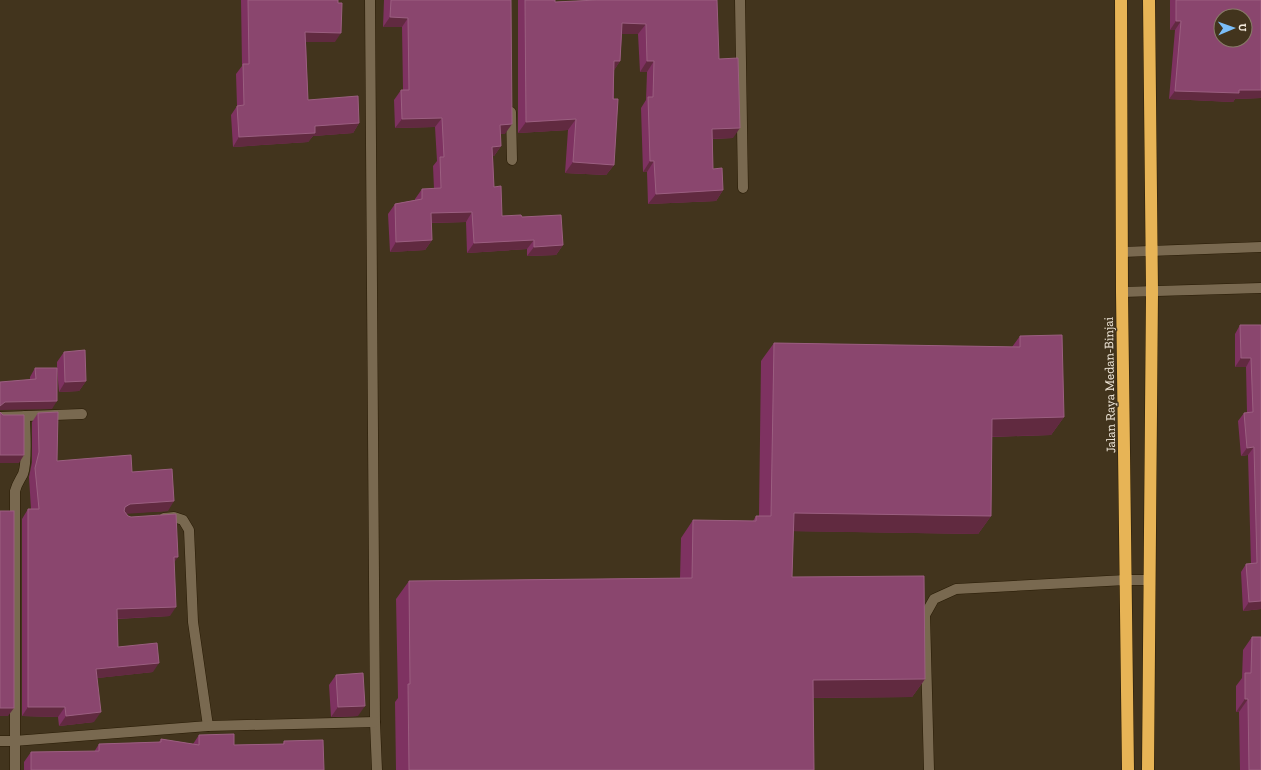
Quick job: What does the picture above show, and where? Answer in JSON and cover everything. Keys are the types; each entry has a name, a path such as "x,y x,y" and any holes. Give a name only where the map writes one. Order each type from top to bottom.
{"highway":[{"name":"Jalan Raya Medan-Binjai","path":"1121,0 1122,292 1128,770"},
{"path":"1148,770 1152,292 1149,0"}],"street":[{"path":"370,0 375,722 377,770"},
{"path":"740,0 744,188"},
{"path":"511,104 512,160"},
{"path":"1122,252 1261,247"},
{"path":"1122,292 1261,288"},
{"path":"0,417 82,414"},
{"path":"15,770 15,491 23,473 25,462 25,416"},
{"path":"153,518 174,518 184,520 189,530 193,622 208,726"},
{"path":"929,770 925,615 934,600 956,589 1150,580"},
{"path":"0,741 208,726 375,722"}],"building":[{"path":"248,0 338,0 338,3 342,3 341,33 305,32 308,100 358,96 359,123 315,126 315,133 239,137 237,106 244,105 243,64 249,64"},
{"path":"391,0 511,0 512,124 500,125 501,146 492,147 494,187 501,186 502,216 521,215 522,217 561,215 563,245 534,247 534,240 474,243 472,212 431,213 432,240 396,242 395,204 422,199 422,189 441,188 440,157 444,157 442,118 402,119 401,90 409,90 408,18 390,17"},
{"path":"525,0 555,0 555,2 597,0 717,0 719,59 738,58 740,128 712,129 713,169 722,168 723,190 656,194 654,161 650,161 648,97 653,97 654,61 647,61 646,24 622,23 620,61 614,61 613,99 618,99 614,165 573,162 576,119 526,122"},
{"path":"1176,0 1261,0 1261,90 1239,90 1239,93 1175,91 1181,21 1176,21"},
{"path":"1240,325 1261,325 1261,601 1249,602 1246,564 1257,563 1254,447 1247,448 1244,413 1253,412 1251,358 1241,358"},
{"path":"1062,335 1064,417 992,419 991,516 794,513 792,577 924,576 925,679 813,680 814,770 409,770 409,581 692,578 693,520 756,521 756,516 771,516 774,343 1020,347 1020,336"},
{"path":"85,350 86,381 65,382 64,352"},
{"path":"35,368 57,368 57,401 5,402 0,406 0,382 36,379"},
{"path":"0,412 3,415 24,415 24,455 0,455"},
{"path":"58,412 57,461 131,455 132,472 172,469 174,501 130,504 125,507 124,511 131,517 176,514 178,557 174,557 176,607 117,609 118,647 157,643 159,663 96,669 101,712 66,716 65,707 28,707 28,509 39,509 35,468 39,452 38,413"},
{"path":"0,511 14,511 14,708 0,708"},
{"path":"1252,637 1261,637 1261,770 1249,770 1248,699 1245,699 1245,673 1251,673"},
{"path":"363,673 365,706 338,707 336,675"},
{"path":"234,734 234,745 284,744 284,741 323,740 324,770 31,770 31,752 99,751 99,744 161,742 161,739 199,745 199,735"}]}
